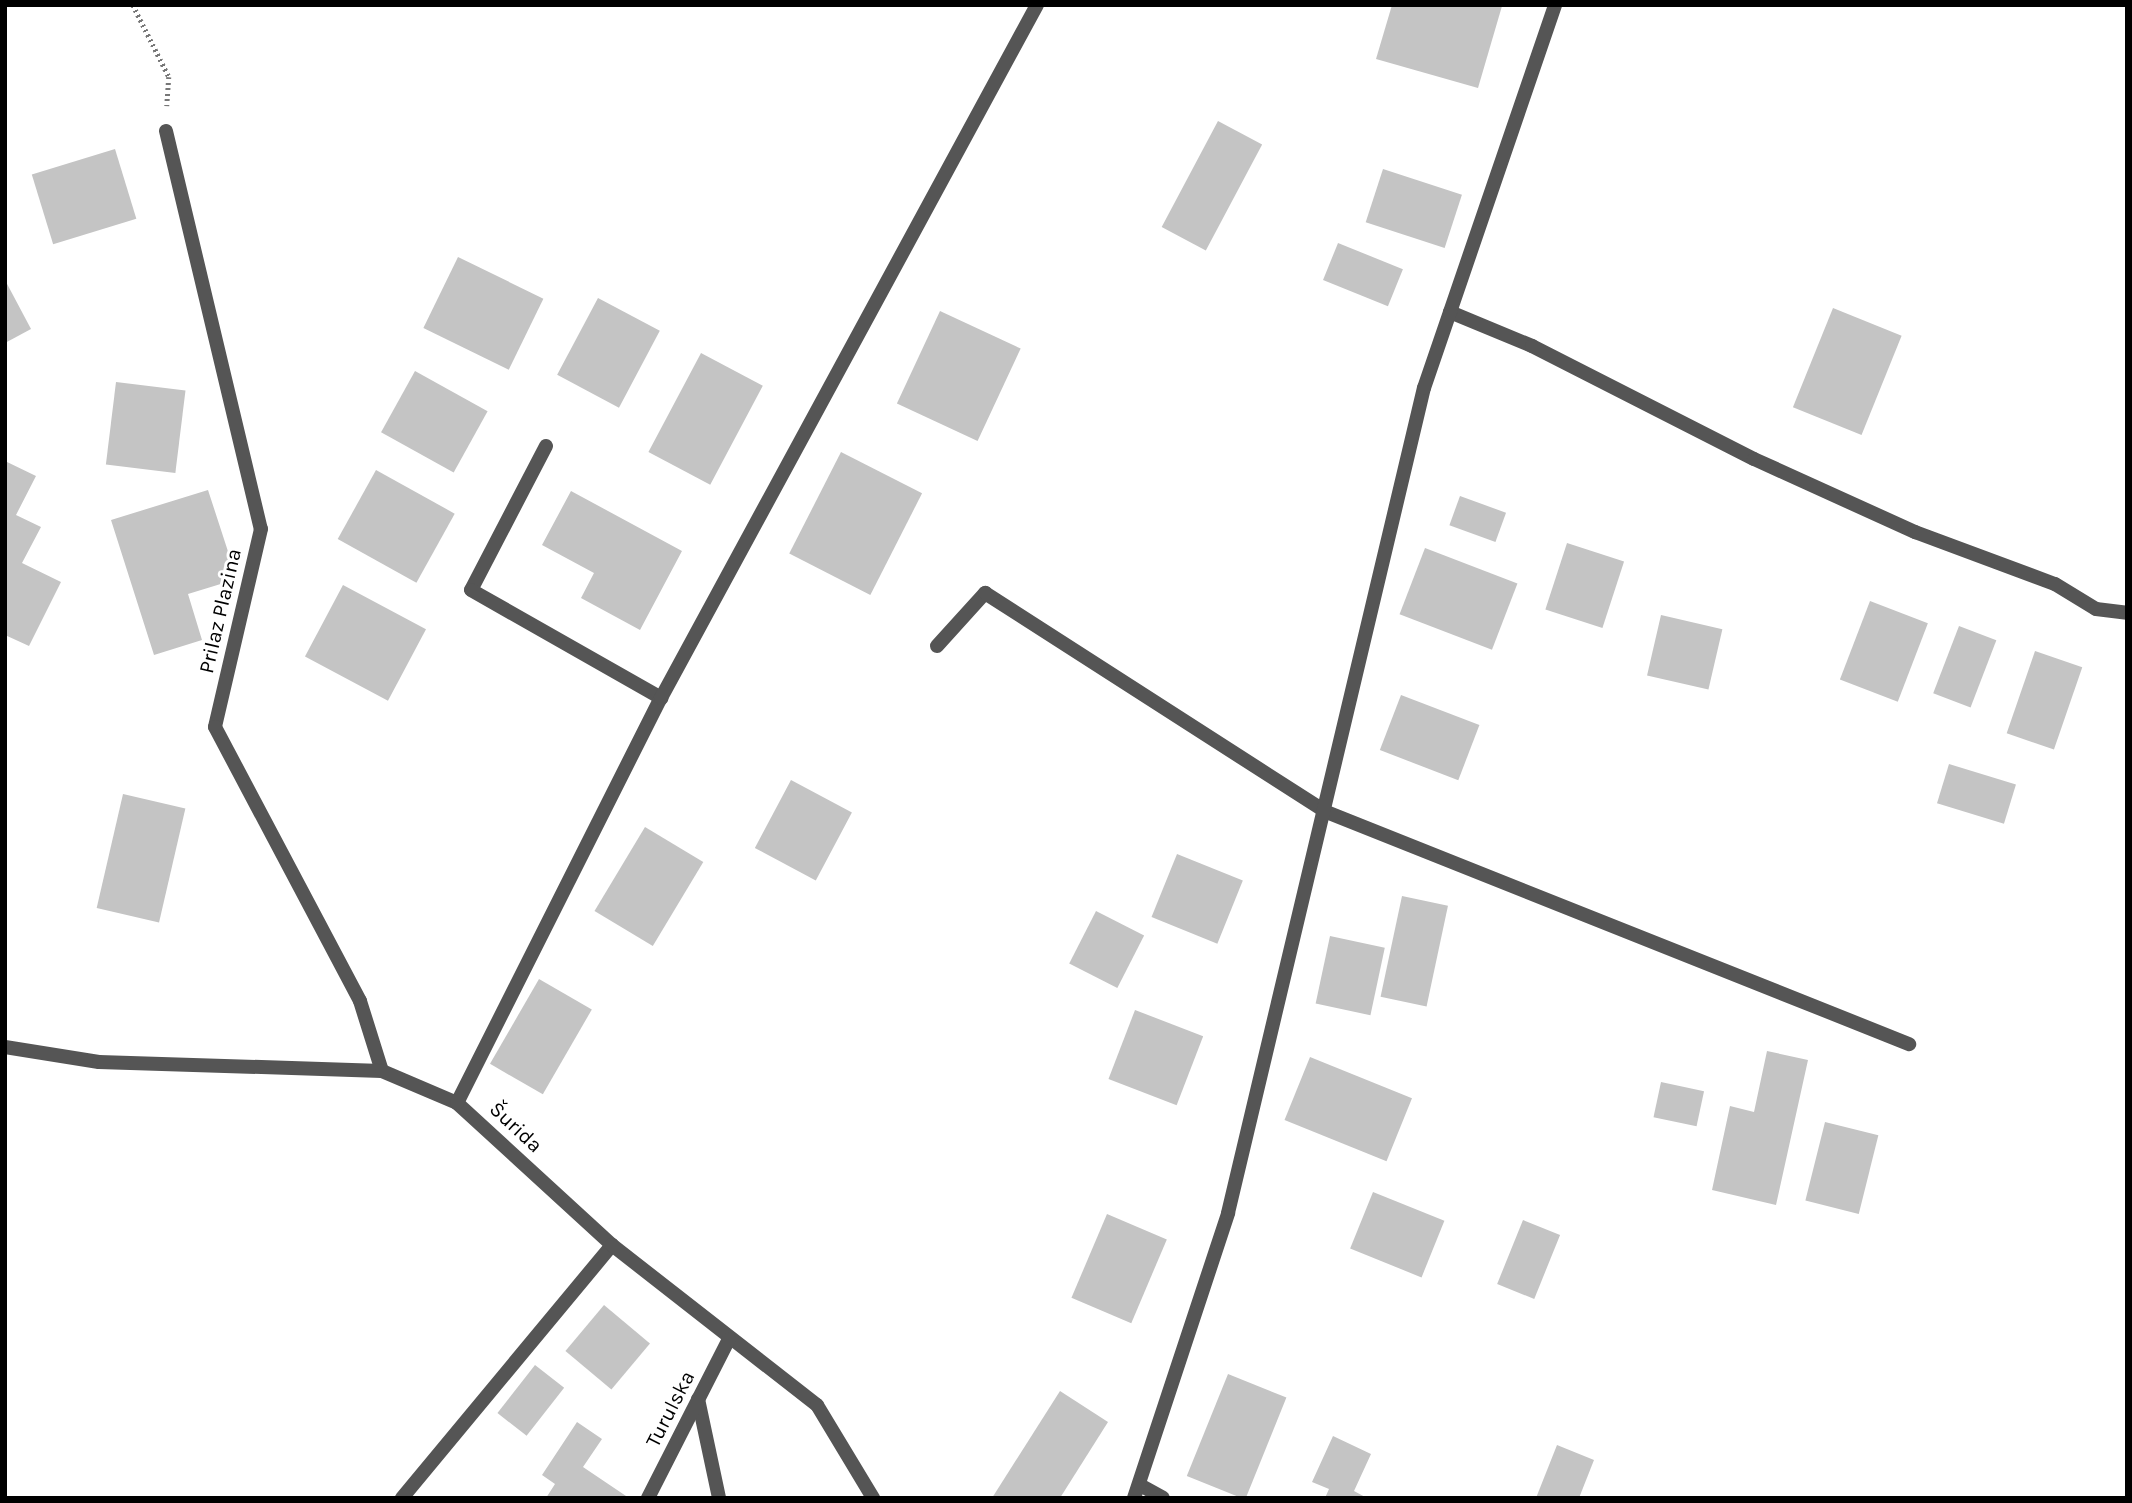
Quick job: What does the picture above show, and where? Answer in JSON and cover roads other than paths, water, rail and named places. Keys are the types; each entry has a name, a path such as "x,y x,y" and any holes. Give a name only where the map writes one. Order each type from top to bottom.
{"street":[{"path":"457,1103 661,698 1037,5"},
{"path":"1163,1498 1138,1492 1228,1213 1424,388 1555,5"},
{"name":"Prilaz Plazina","path":"166,131 261,529 215,727 360,1001 382,1071"},
{"path":"1450,312 1532,346 1754,458 1915,532 2055,584 2096,609 2127,613"},
{"path":"546,446 471,590 661,698"},
{"path":"937,646 985,593 1324,811 1909,1044"},
{"name":"Šurida","path":"5,1047 99,1062 382,1071 457,1103 612,1245 729,1339 817,1405 873,1498"},
{"path":"402,1498 612,1245"},
{"name":"Turulska","path":"648,1498 729,1339"},
{"path":"698,1399 719,1498"}]}
